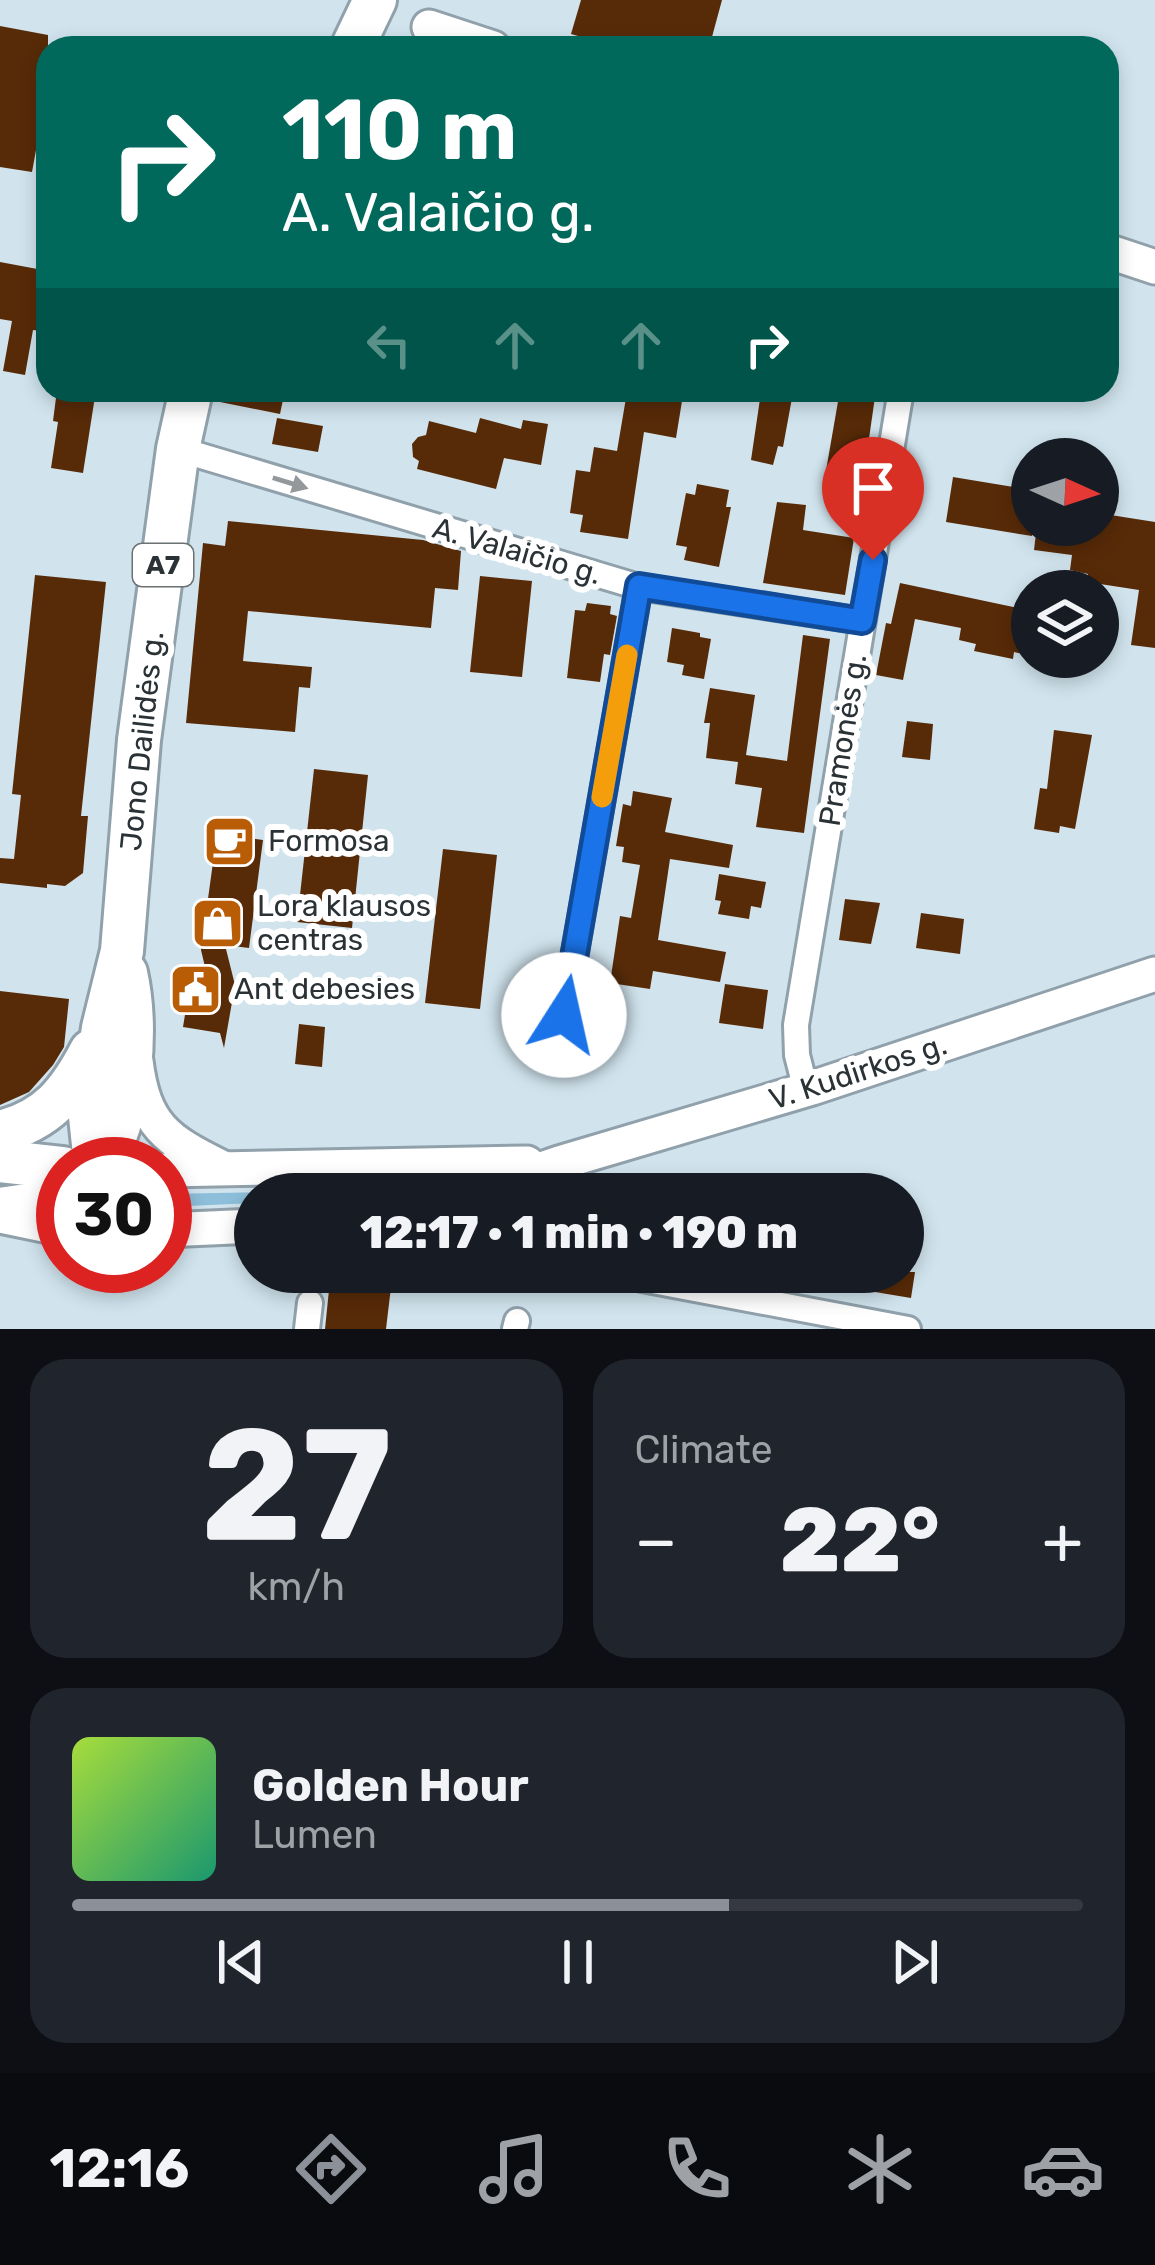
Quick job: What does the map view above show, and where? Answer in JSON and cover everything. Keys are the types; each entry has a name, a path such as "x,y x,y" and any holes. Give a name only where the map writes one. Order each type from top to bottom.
{"highway":[{"path":"358,36 374,3"},
{"name":"Jono Dailidės g.","path":"118,1029 139,740 188,402"},
{"path":"0,1132 37,1118 60,1102 118,1029"},
{"path":"94,1137 90,1116 118,1029"},
{"path":"0,1161 36,1165"},
{"path":"0,1213 36,1204"}],"main road":[{"path":"430,26 459,36"},
{"path":"1119,255 1155,267"},
{"name":"V. Kudirkos g.","path":"528,1173 806,1090 1155,974"},
{"path":"118,1029 140,1094 163,1133 229,1170"},
{"name":"V. Kudirkos g.","path":"192,1171 559,1162"},
{"path":"0,1213 36,1222"},
{"path":"192,1229 234,1227"}],"street":[{"name":"Pramonės g.","path":"806,1090 796,1025 899,402"},
{"name":"A. Valaičio g.","path":"178,449 639,586 862,621"},
{"path":"564,1015 639,586"},
{"path":"716,1293 908,1329"}],"shaded area":[{"path":"192,1193 234,1193 234,1204 192,1206"}],"building":[{"path":"581,0 722,0 712,36 571,34"},
{"path":"0,26 48,36 36,36 32,172 0,167"},
{"path":"0,262 36,269 36,330 25,375 3,371 12,321 0,319"},
{"path":"55,402 94,402 83,473 51,468 58,422 53,421"},
{"path":"220,402 282,402 280,414"},
{"path":"625,402 682,402 676,438 644,432 628,539 580,532 583,515 570,513 576,470 590,472 594,447 617,451"},
{"path":"760,402 791,402 783,447 778,446 773,465 751,460"},
{"path":"838,402 874,402 861,494 823,488"},
{"path":"277,418 323,426 318,452 272,444"},
{"path":"480,418 521,429 523,420 548,424 541,465 504,458 496,489 417,469 412,444 426,435 429,421 476,433"},
{"path":"953,477 1011,487 1011,533 946,522"},
{"path":"697,484 729,490 726,507 731,507 719,567 684,560 687,547 676,545 686,493 695,495"},
{"path":"777,502 806,505 803,530 854,538 845,595 763,583"},
{"path":"1119,516 1155,522 1155,648 1131,645 1139,590 1119,587 1119,570 1070,570 1072,555 1034,550 1034,546 1119,546"},
{"path":"228,521 423,540 461,551 458,590 435,588 431,628 248,611 243,661 312,667 310,688 299,687 295,732 186,723 203,543 225,546"},
{"path":"35,575 106,582 81,816 88,816 83,873 65,886 47,884 47,888 0,883 0,858 14,859 21,795 12,794"},
{"path":"480,576 532,581 522,677 470,672"},
{"path":"900,583 1011,607 1011,659 974,651 976,644 959,640 961,628 915,619 903,680 876,675 886,623 891,624"},
{"path":"587,603 611,606 610,614 617,616 600,682 567,678 575,610 585,611"},
{"path":"672,628 711,639 704,679 682,675 684,665 667,662"},
{"path":"803,635 830,639 804,833 756,827 762,788 735,784 738,762 706,758 710,723 704,723 710,688 755,695 746,755 787,761"},
{"path":"907,721 933,724 930,760 902,757"},
{"path":"1054,730 1092,735 1075,829 1060,826 1059,833 1034,829 1040,788 1047,789"},
{"path":"314,769 368,775 352,928 297,922"},
{"path":"633,791 672,798 665,832 733,845 729,868 670,859 658,940 726,952 720,982 653,971 650,989 610,983 620,916 631,918 640,865 622,862 624,847 616,846 623,804 631,806"},
{"path":"217,833 263,840 249,948 225,945 235,985 224,1048 220,1033 183,1027 190,984 210,988 201,950"},
{"path":"443,849 497,855 480,1009 425,1003"},
{"path":"719,874 766,882 761,908 751,906 749,919 718,914"},
{"path":"845,899 880,903 871,944 839,940"},
{"path":"921,913 964,919 960,954 916,948"},
{"path":"725,984 768,990 763,1029 719,1023"},
{"path":"0,991 69,999 64,1047 53,1065 29,1092 0,1105"},
{"path":"299,1024 325,1027 322,1067 295,1064"},
{"path":"329,1293 390,1293 386,1329 325,1329"}],"slow traffic":[{"path":"602,797 627,655"}],"place":[{"name":"Formosa","path":"229,841"},
{"name":"Lora klausos centras","path":"218,923"},
{"name":"Ant debesies","path":"195,989"}],"route":[{"path":"564,1015 639,586 862,621 873,560"}]}
